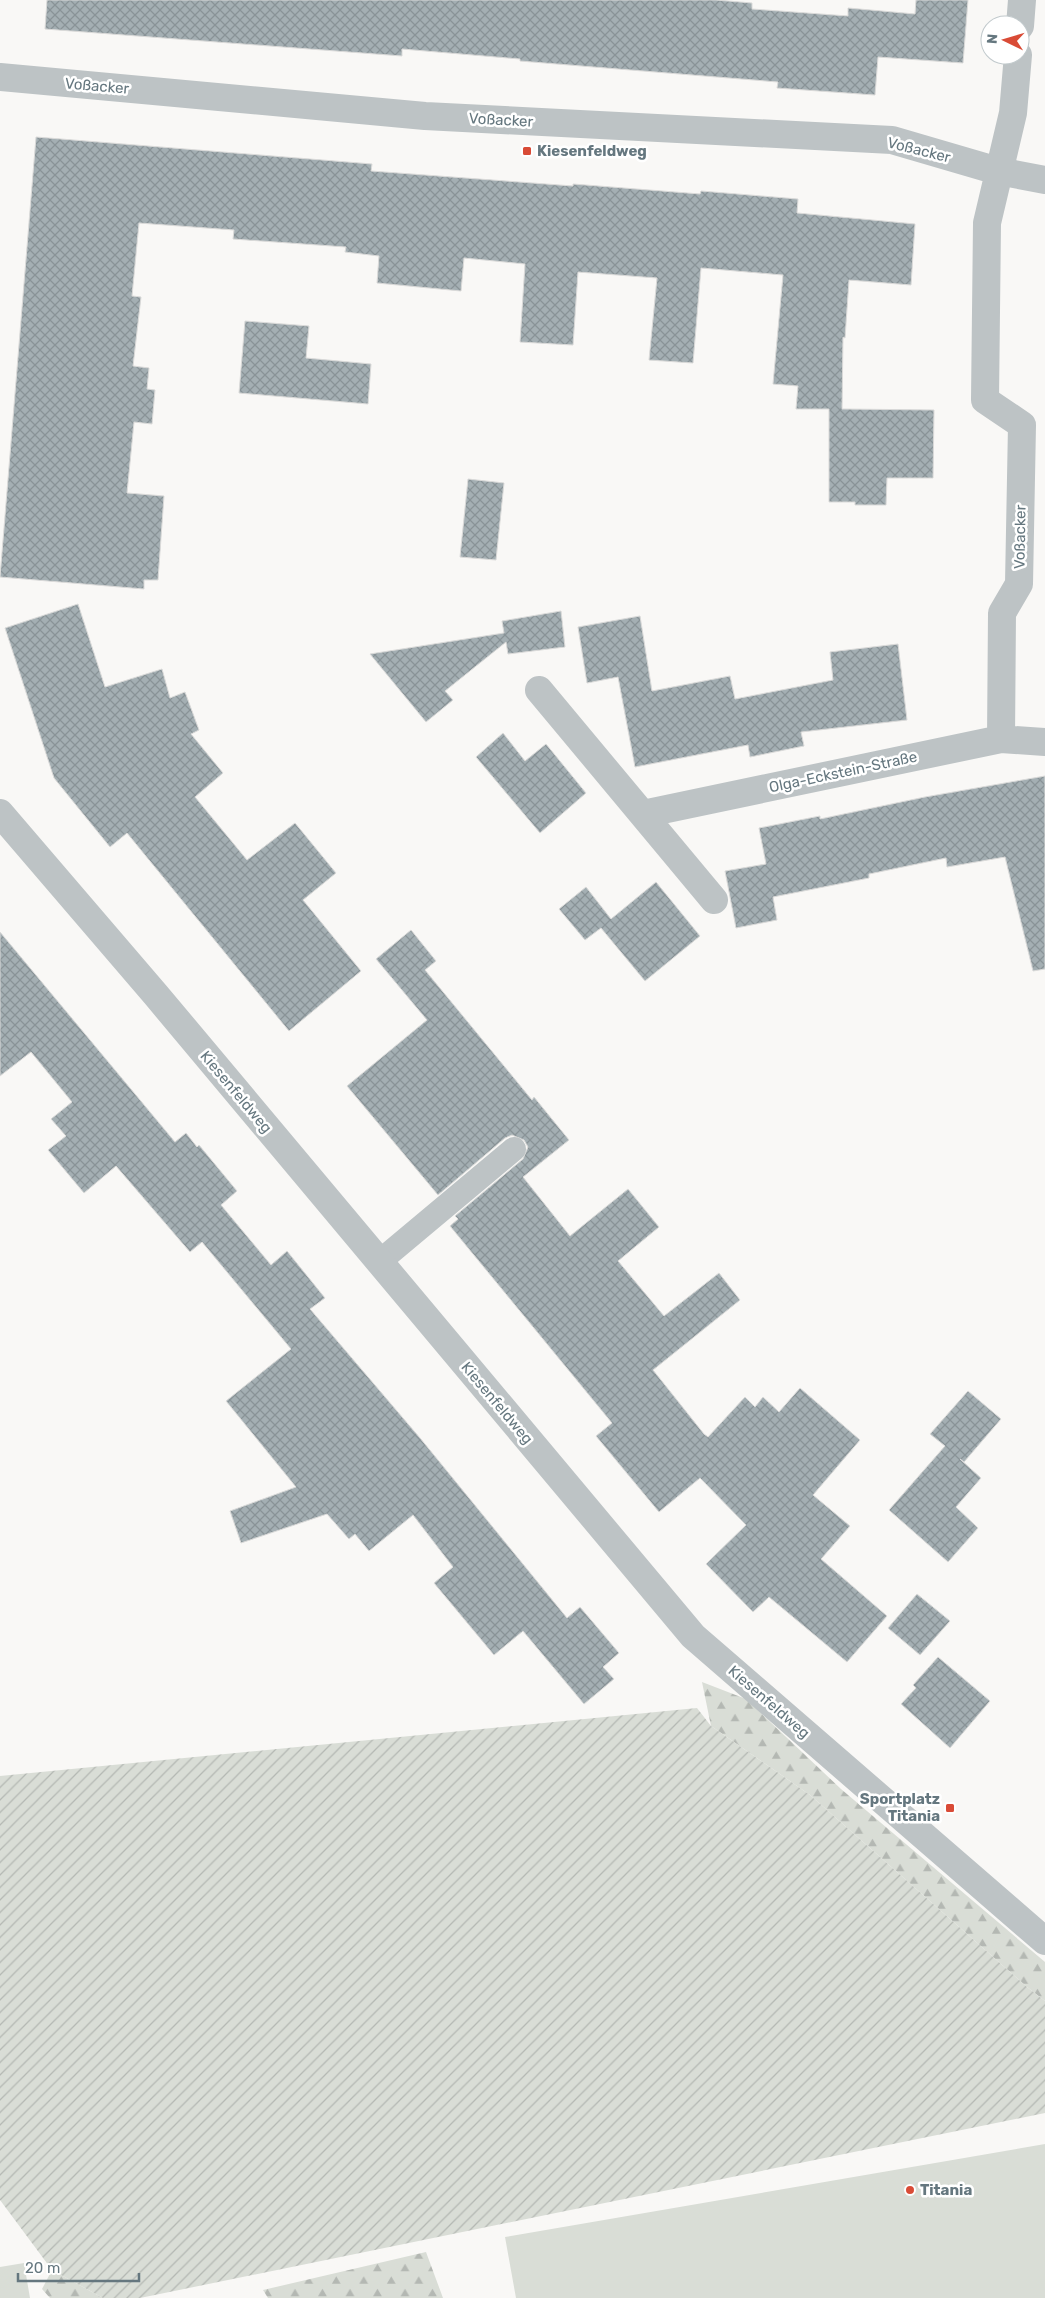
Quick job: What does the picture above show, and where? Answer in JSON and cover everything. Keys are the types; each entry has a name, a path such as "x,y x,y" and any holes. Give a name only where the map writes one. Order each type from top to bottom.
{"street":[{"path":"1021,15 1022,0"},
{"path":"998,172 1013,113 1017,65"},
{"name":"Voßacker","path":"0,78 425,116 892,140 998,172 1045,180"},
{"name":"Voßacker","path":"998,172 987,223 985,400 1022,425 1019,584 1002,613 1001,739"},
{"path":"539,690 714,900"},
{"name":"Olga-Eckstein-Straße","path":"643,814 1001,739 1045,742"},
{"name":"Kiesenfeldweg","path":"0,813 156,996 692,1636 1045,1941"}],"lane":[{"path":"378,1262 514,1149"}],"green space":[{"path":"702,1682 746,1699 841,1789 1045,1962 1045,2001 810,1795 711,1726"},
{"path":"697,1708 711,1726 810,1795 1045,2001 1045,2113 140,2298 103,2298 52,2270 0,2200 0,1776"},
{"name":"Titania","path":"1045,2144 1045,2298 516,2298 505,2237"},
{"path":"426,2252 443,2298 268,2298 263,2290"},
{"path":"24,2263 30,2298 0,2298 0,2267"},
{"path":"52,2270 103,2298 50,2298 42,2289"}],"building":[{"path":"47,0 716,0 752,3 752,9 848,16 848,8 915,14 916,0 968,0 963,63 878,57 875,95 777,88 778,82 520,61 520,59 402,49 402,56 45,29"},
{"path":"36,137 372,164 371,171 573,186 573,184 700,194 701,191 798,199 797,213 915,224 911,285 849,280 845,338 843,337 842,409 934,410 933,478 887,478 886,505 855,505 855,502 829,502 829,409 796,409 798,386 773,384 783,275 701,268 693,363 649,360 657,278 578,272 573,345 520,342 525,264 464,258 461,291 377,283 379,256 345,252 346,247 233,239 234,230 139,223 132,296 141,297 133,366 149,368 147,389 155,390 152,424 134,422 127,493 164,496 158,580 144,580 144,589 0,577"},
{"path":"245,321 309,326 306,358 371,364 368,404 239,393"},
{"path":"468,479 504,483 496,560 460,557"},
{"path":"78,604 105,687 162,669 170,698 185,692 199,730 191,734 223,773 195,797 247,860 295,823 336,873 303,900 361,971 289,1031 127,833 110,847 54,778 5,628"},
{"path":"561,611 565,647 508,654 506,642 445,691 453,700 426,722 370,654 504,633 502,621"},
{"path":"640,616 652,691 730,676 735,699 833,680 830,652 898,644 907,720 801,732 804,746 750,757 748,745 635,767 618,677 587,683 578,627"},
{"path":"503,733 525,761 546,744 586,793 540,833 476,757"},
{"path":"1045,776 1045,969 1033,971 1005,857 947,867 946,858 869,874 869,878 773,897 777,920 736,928 725,871 766,864 759,828 820,816 820,819 925,797"},
{"path":"656,882 700,936 645,981 601,928 585,940 559,909 586,887 611,919"},
{"path":"411,930 436,961 425,970 532,1100 534,1097 569,1140 523,1177 570,1236 628,1189 659,1227 618,1261 664,1316 719,1273 740,1300 653,1370 704,1434 708,1437 745,1397 755,1407 763,1397 779,1412 800,1388 860,1440 813,1495 850,1526 821,1559 887,1616 847,1662 769,1597 753,1612 706,1564 746,1525 700,1478 659,1512 596,1436 612,1423 450,1226 458,1219 455,1216 523,1159 528,1147 524,1140 512,1135 505,1138 438,1195 347,1086 427,1020 376,959"},
{"path":"0,932 175,1142 186,1133 197,1147 199,1145 237,1191 221,1205 271,1265 287,1251 325,1298 310,1309 420,1438 567,1618 580,1607 619,1653 603,1667 614,1679 584,1704 523,1631 494,1655 434,1583 453,1567 413,1515 369,1551 355,1534 349,1539 327,1514 241,1543 230,1511 296,1487 226,1401 291,1349 202,1242 190,1252 116,1166 84,1193 48,1150 66,1136 51,1119 72,1102 31,1052 0,1076"},
{"path":"968,1391 1001,1419 964,1462 960,1459 981,1478 956,1507 978,1528 948,1562 889,1510 945,1446 930,1434"},
{"path":"917,1594 950,1621 920,1655 888,1628"},
{"path":"938,1657 990,1701 950,1748 901,1704 916,1688 913,1685"}],"place":[{"name":"Kiesenfeldweg","path":"527,151"},
{"name":"Sportplatz Titania","path":"950,1808"},
{"name":"Titania","path":"910,2190"}]}
